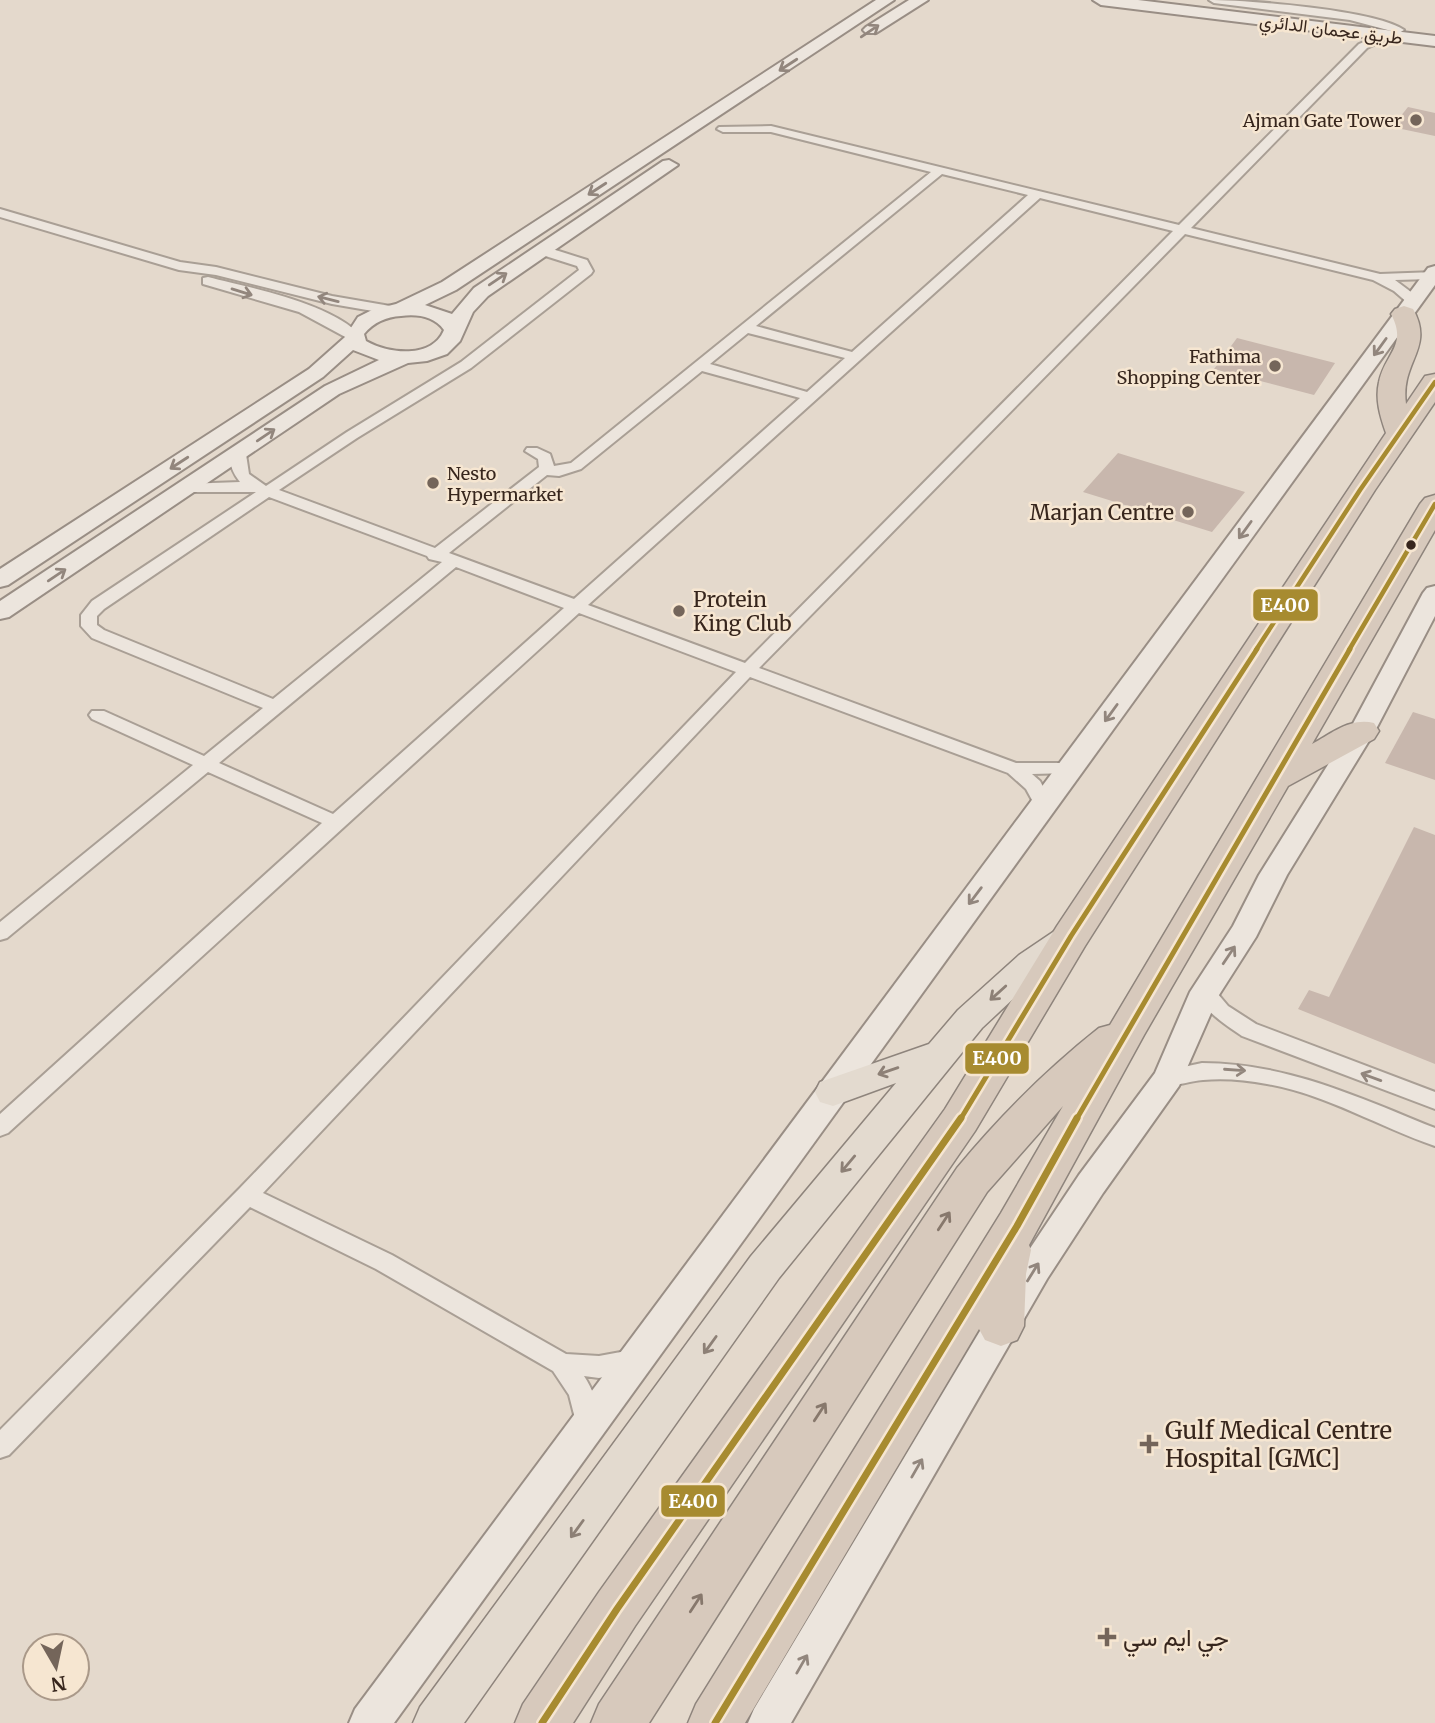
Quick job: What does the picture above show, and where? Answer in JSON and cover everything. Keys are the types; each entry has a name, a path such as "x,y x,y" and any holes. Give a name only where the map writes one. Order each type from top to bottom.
{"highway":[{"path":"1400,433 1394,418 1391,391 1398,367 1412,342 1409,307"},
{"path":"542,1723 617,1609 960,1120 1071,936 1435,382"},
{"path":"715,1723 1017,1226 1128,1028 1435,504"},
{"path":"1272,780 1362,731"},
{"path":"618,1723 972,1180 1030,1112 1061,1081 1128,1028"},
{"path":"1001,1325 1004,1274 1017,1226"}],"main road":[{"path":"0,580 316,373 354,338 357,328 369,318 398,310 449,286 886,0"},
{"path":"820,44 828,47 830,52 814,67 920,0"},
{"name":"طريق عجمان الدائري","path":"1101,0 1342,30 1435,34"},
{"name":"طريق عجمان الدائري","path":"1153,0 1435,41"},
{"path":"717,133 753,112"},
{"path":"0,612 332,390 402,358 425,354 444,346 453,335 464,310 481,292 689,152"},
{"path":"369,1723 1434,274"},
{"path":"398,310 422,310 441,316 448,320 454,330"},
{"path":"354,338 362,349 370,353 402,358"},
{"path":"768,1723 1001,1325 1091,1184 1168,1079 1205,992 1246,930 1279,865 1362,731 1435,593"},
{"path":"436,1723 765,1267 970,1019 1031,963 1071,936"},
{"path":"833,1092 943,1053"}],"street":[{"path":"1214,0 1350,17 1392,33"},
{"path":"1342,30 1363,46"},
{"path":"0,1447 247,1195 747,671 1182,229 1363,46 1392,33"},
{"path":"753,112 771,129"},
{"path":"717,133 771,129 1377,277 1399,288 1409,307"},
{"path":"544,470 559,471 576,466 940,170"},
{"path":"0,1127 335,822 1038,193"},
{"path":"2,215 179,266 216,271 332,300 398,310"},
{"path":"276,707 98,634 88,620 98,605 261,490 466,365 586,271 582,264 541,250"},
{"path":"179,266 207,281 324,318 354,338"},
{"path":"1377,277 1434,274"},
{"path":"746,328 856,357"},
{"path":"701,366 811,397"},
{"path":"0,933 276,707 544,470 547,466 545,457 533,451"},
{"path":"238,454 237,462 242,476 261,490 1014,769 1032,785 1044,805"},
{"path":"190,487 261,490"},
{"path":"98,715 335,822"},
{"path":"1014,769 1071,767"},
{"path":"1205,992 1221,1011 1249,1030 1435,1101"},
{"path":"1300,1085 1292,1068 1305,1057 1316,1057"},
{"path":"1168,1079 1203,1070 1261,1073 1300,1085 1435,1137"},
{"path":"247,1195 384,1262 562,1364 599,1367 637,1360"},
{"path":"562,1364 581,1392 588,1426"}],"building":[{"name":"Ajman Gate Tower","path":"1408,107 1435,113 1435,136 1392,127"},
{"name":"Fathima Shopping Center","path":"1237,338 1335,363 1314,395 1214,369"},
{"name":"Marjan Centre","path":"1118,453 1245,492 1212,532 1083,492"},
{"path":"1413,712 1435,719 1435,780 1385,763"},
{"path":"1414,827 1435,835 1435,1064 1298,1009 1309,990 1329,997"}],"transit line":[{"name":"E400","path":"542,1723 617,1609 960,1120 1071,936 1360,490 1435,382"},
{"name":"E400","path":"715,1723 1017,1226 1128,1028 1435,504"}],"place":[{"name":"Ajman Gate Tower","path":"1416,120"},
{"name":"Fathima Shopping Center","path":"1275,366"},
{"name":"Nesto Hypermarket","path":"433,483"},
{"name":"Marjan Centre","path":"1188,512"},
{"name":"Protein King Club","path":"679,611"},
{"name":"Gulf Medical Centre Hospital [GMC]","path":"1149,1444"},
{"name":"جي ايم سي","path":"1107,1637"}]}
